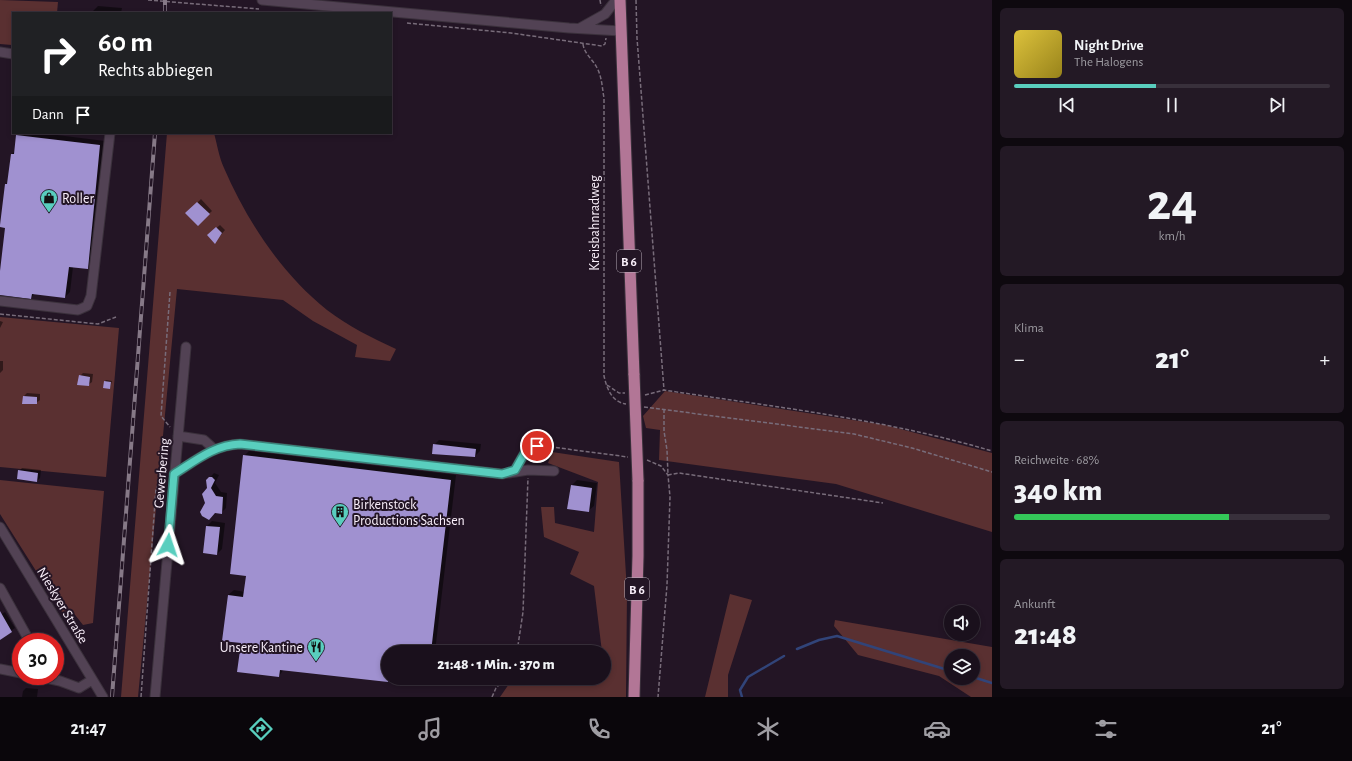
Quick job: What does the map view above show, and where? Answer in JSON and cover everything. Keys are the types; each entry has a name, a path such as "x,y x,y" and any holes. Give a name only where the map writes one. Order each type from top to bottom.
{"main road":[{"name":"B 6","path":"620,0 624,147 638,480 638,556 634,697"}],"street":[{"path":"579,28 604,14 616,0"},
{"path":"260,4 366,12"},
{"path":"392,14 622,30"},
{"path":"0,52 12,54"},
{"path":"0,301 78,310 88,306 92,296 110,134"},
{"name":"Gewerbering","path":"155,697 186,347"},
{"path":"178,436 204,440 214,449"},
{"path":"174,474 214,449 226,445 240,444 502,474 515,470 554,471"},
{"path":"515,470 527,449 537,446"},
{"name":"Nieskyer Straße","path":"0,527 103,697"},
{"path":"0,588 25,633"},
{"path":"0,669 12,671"},
{"path":"64,683 78,688 92,680"}],"path":[{"path":"148,0 260,4"},
{"path":"636,0 664,390 885,424 959,441 992,451"},
{"path":"406,23 511,33 602,46 605,44 607,30"},
{"name":"Kreisbahnradweg","path":"583,44 584,50 597,68 604,98 604,376 613,399 618,403 626,404"},
{"path":"170,292 161,416 178,436"},
{"path":"0,314 98,324 116,317"},
{"path":"641,406 854,434 912,448 992,472"},
{"path":"664,409 664,431 667,450 668,475 679,473 883,503"},
{"path":"518,645 524,612 528,470"},
{"path":"140,697 156,488 174,474"},
{"path":"492,697 499,685"}],"shaded area":[{"path":"0,0 58,2 57,12 12,12 12,45 0,44"},
{"path":"167,134 214,134 222,164 233,188 243,207 280,263 310,295 327,310 360,331 396,349 390,361 355,357 357,345 313,321 283,300 177,289 138,697 121,697"},
{"path":"0,317 119,328 106,477 0,467"},
{"path":"665,391 885,425 992,453 992,532 836,484 659,460 660,430 646,428 643,416"},
{"path":"552,452 619,462 627,591 626,697 500,697 508,685 611,685 611,645 601,645 594,586 570,574 579,552 544,537 541,507 554,507 555,523 594,532 598,482 548,463"},
{"path":"0,480 104,491 93,623 83,625 72,611 62,612 0,514"},
{"path":"730,594 752,600 728,675 728,697 705,697"},
{"path":"835,620 944,639 944,641 957,641 992,647 992,697 971,697 953,685 980,685 980,649 944,649 944,679 939,676 858,655 834,626"}],"building":[{"name":"Roller","path":"16,135 100,145 88,269 69,267 65,298 32,294 31,299 0,295 0,271 5,228 0,227 0,225 5,184 7,184 11,154 14,154"},
{"path":"197,202 210,214 198,226 185,213"},
{"path":"216,227 222,233 215,244 207,235"},
{"path":"79,375 90,377 89,386 77,385"},
{"path":"104,381 111,382 110,389 103,388"},
{"path":"23,396 37,397 37,404 22,404"},
{"path":"433,444 476,449 475,457 432,454"},
{"name":"Birkenstock Productions Sachsen","path":"243,455 451,480 432,645 381,645 381,681 280,670 279,677 237,672 241,643 222,641 228,595 243,597 246,576 230,574"},
{"path":"18,470 38,473 37,482 17,479"},
{"path":"209,477 212,477 215,480 211,488 216,496 223,497 222,514 215,513 209,520 202,516 200,512 205,503 202,494 207,488 206,480"},
{"path":"571,485 592,488 589,512 567,509"},
{"path":"206,526 220,527 217,555 203,553"},
{"path":"0,611 12,632 0,640"}],"waterway":[{"path":"797,649 819,640 837,636 944,669"},
{"path":"742,697 740,690 748,677 784,656"},
{"path":"980,679 992,683"}],"railway":[{"path":"165,0 165,12"},
{"path":"112,697 155,134"}],"place":[{"name":"Roller","path":"49,213"},
{"name":"Birkenstock Productions Sachsen","path":"340,527"},
{"name":"Unsere Kantine","path":"316,662"}],"route":[{"path":"168,545 174,474 214,449 226,445 240,444 502,474 515,470 527,449 537,446"}]}
